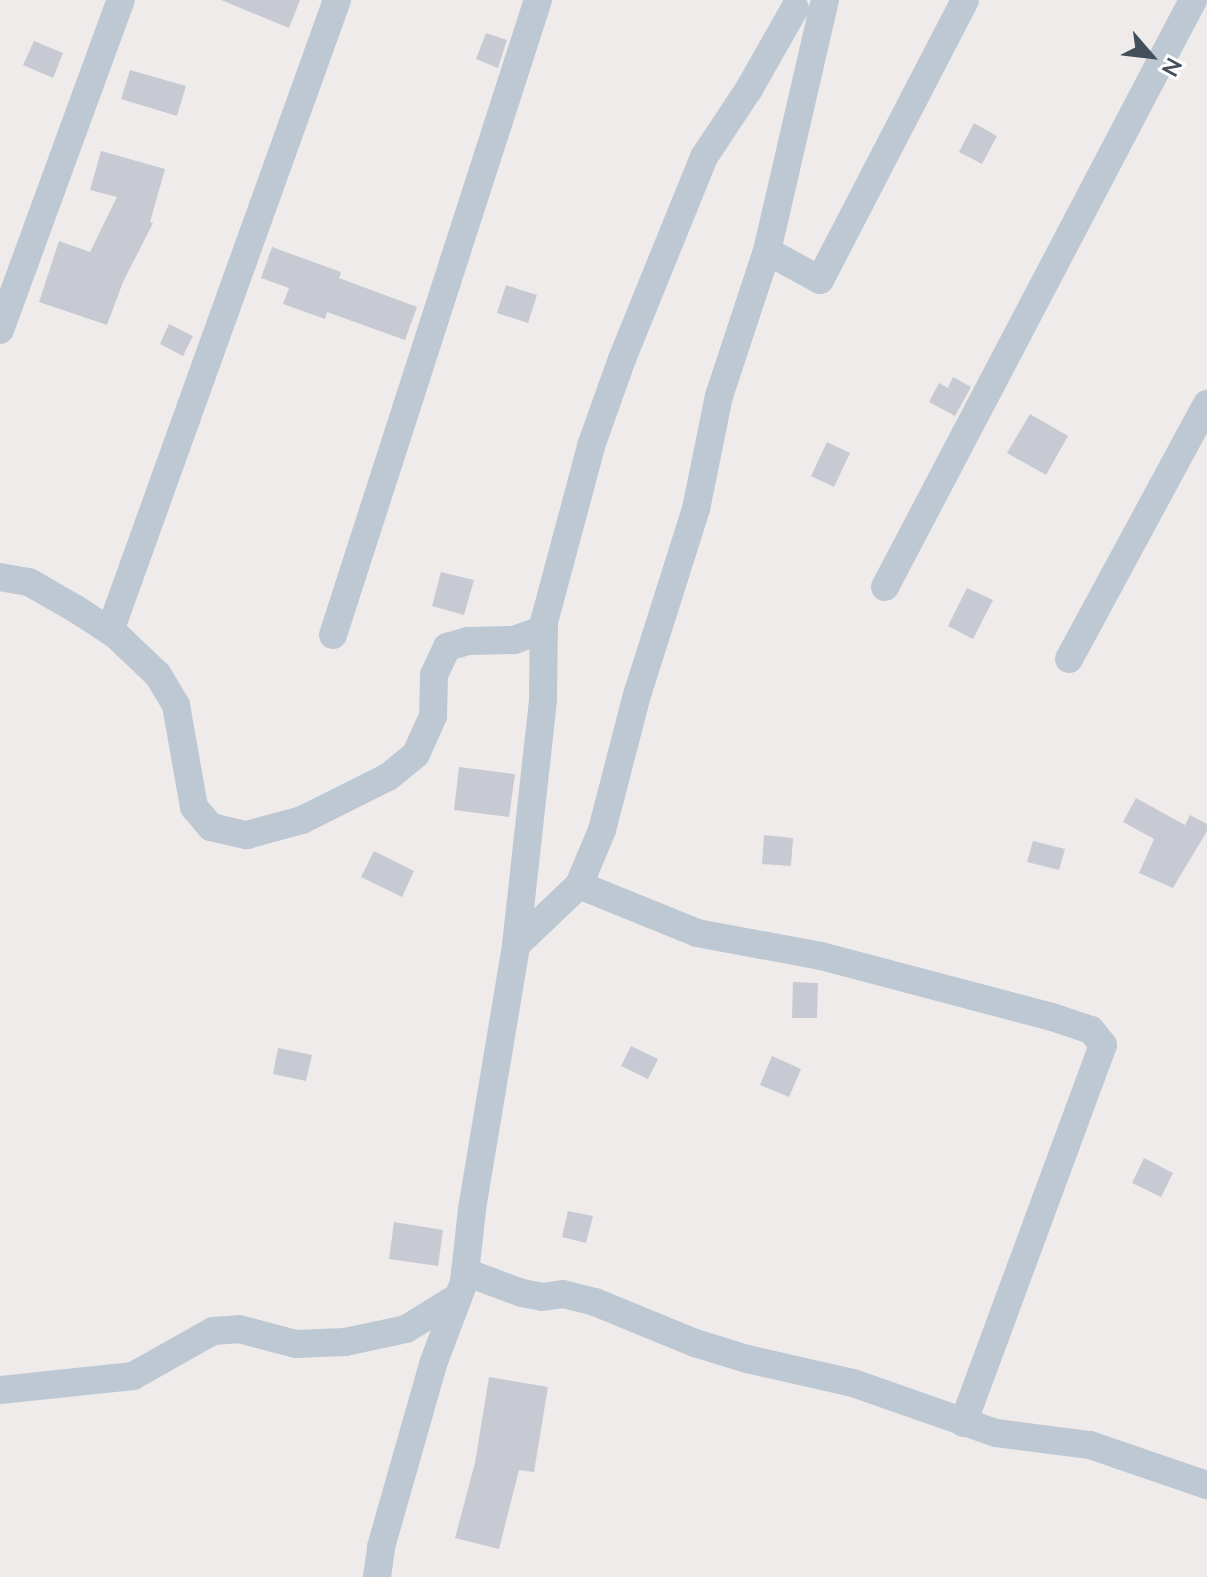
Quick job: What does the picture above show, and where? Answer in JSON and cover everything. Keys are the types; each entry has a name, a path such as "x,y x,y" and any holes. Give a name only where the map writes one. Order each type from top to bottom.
{"street":[{"path":"0,330 121,0"},
{"path":"110,631 337,0"},
{"path":"333,635 538,0"},
{"path":"767,251 820,280 965,0"},
{"path":"885,587 1193,0"},
{"path":"516,945 579,885 602,830 637,695 696,509 719,396 767,251 803,6"},
{"path":"377,1577 381,1547 433,1364 461,1284 516,945 543,699 544,629 591,446 622,359 704,157 803,6"},
{"path":"1069,659 1207,404"},
{"path":"0,577 29,582 110,631 158,675 176,705 194,807 211,827 247,835 302,820 388,777 416,754 433,716 434,675 447,647 468,641 514,640 544,629"},
{"path":"579,885 697,933 821,956 1052,1017 1091,1030 1103,1045 963,1423"},
{"path":"0,1390 133,1376 213,1331 239,1329 296,1344 345,1342 406,1329 461,1284 542,1297 563,1294 595,1302 695,1343 759,1362 853,1383 996,1433 1090,1445 1207,1485"}],"building":[{"path":"221,0 300,0 289,28"},
{"path":"486,33 507,40 498,68 476,59"},
{"path":"34,41 63,53 53,78 23,65"},
{"path":"130,70 186,86 177,116 121,99"},
{"path":"974,123 997,136 982,164 959,152"},
{"path":"101,151 165,169 150,222 153,223 123,282 107,325 39,302 59,241 90,252 117,197 90,190"},
{"path":"272,247 341,272 339,278 417,307 405,340 327,312 325,319 283,304 289,288 261,278"},
{"path":"506,285 537,295 528,323 497,313"},
{"path":"169,324 193,336 183,356 160,344"},
{"path":"953,377 971,387 955,416 929,402 939,383 948,388"},
{"path":"1030,414 1068,436 1046,475 1007,453"},
{"path":"827,442 850,453 834,487 811,476"},
{"path":"441,572 474,580 464,615 432,606"},
{"path":"967,588 993,600 973,639 948,626"},
{"path":"459,767 515,774 509,817 454,810"},
{"path":"1136,798 1185,825 1190,815 1207,824 1207,831 1173,888 1139,873 1154,839 1123,822"},
{"path":"764,835 793,838 791,866 762,864"},
{"path":"1033,841 1065,849 1059,870 1027,862"},
{"path":"374,851 414,871 402,897 361,877"},
{"path":"793,982 818,983 817,1018 792,1018"},
{"path":"631,1046 658,1059 648,1079 621,1066"},
{"path":"278,1048 312,1055 306,1081 273,1074"},
{"path":"772,1056 801,1069 789,1097 760,1085"},
{"path":"1144,1158 1173,1173 1161,1197 1132,1183"},
{"path":"568,1211 593,1216 586,1243 562,1237"},
{"path":"394,1222 443,1230 438,1266 389,1259"},
{"path":"489,1377 548,1387 534,1472 519,1470 499,1549 455,1538 475,1463"}]}
